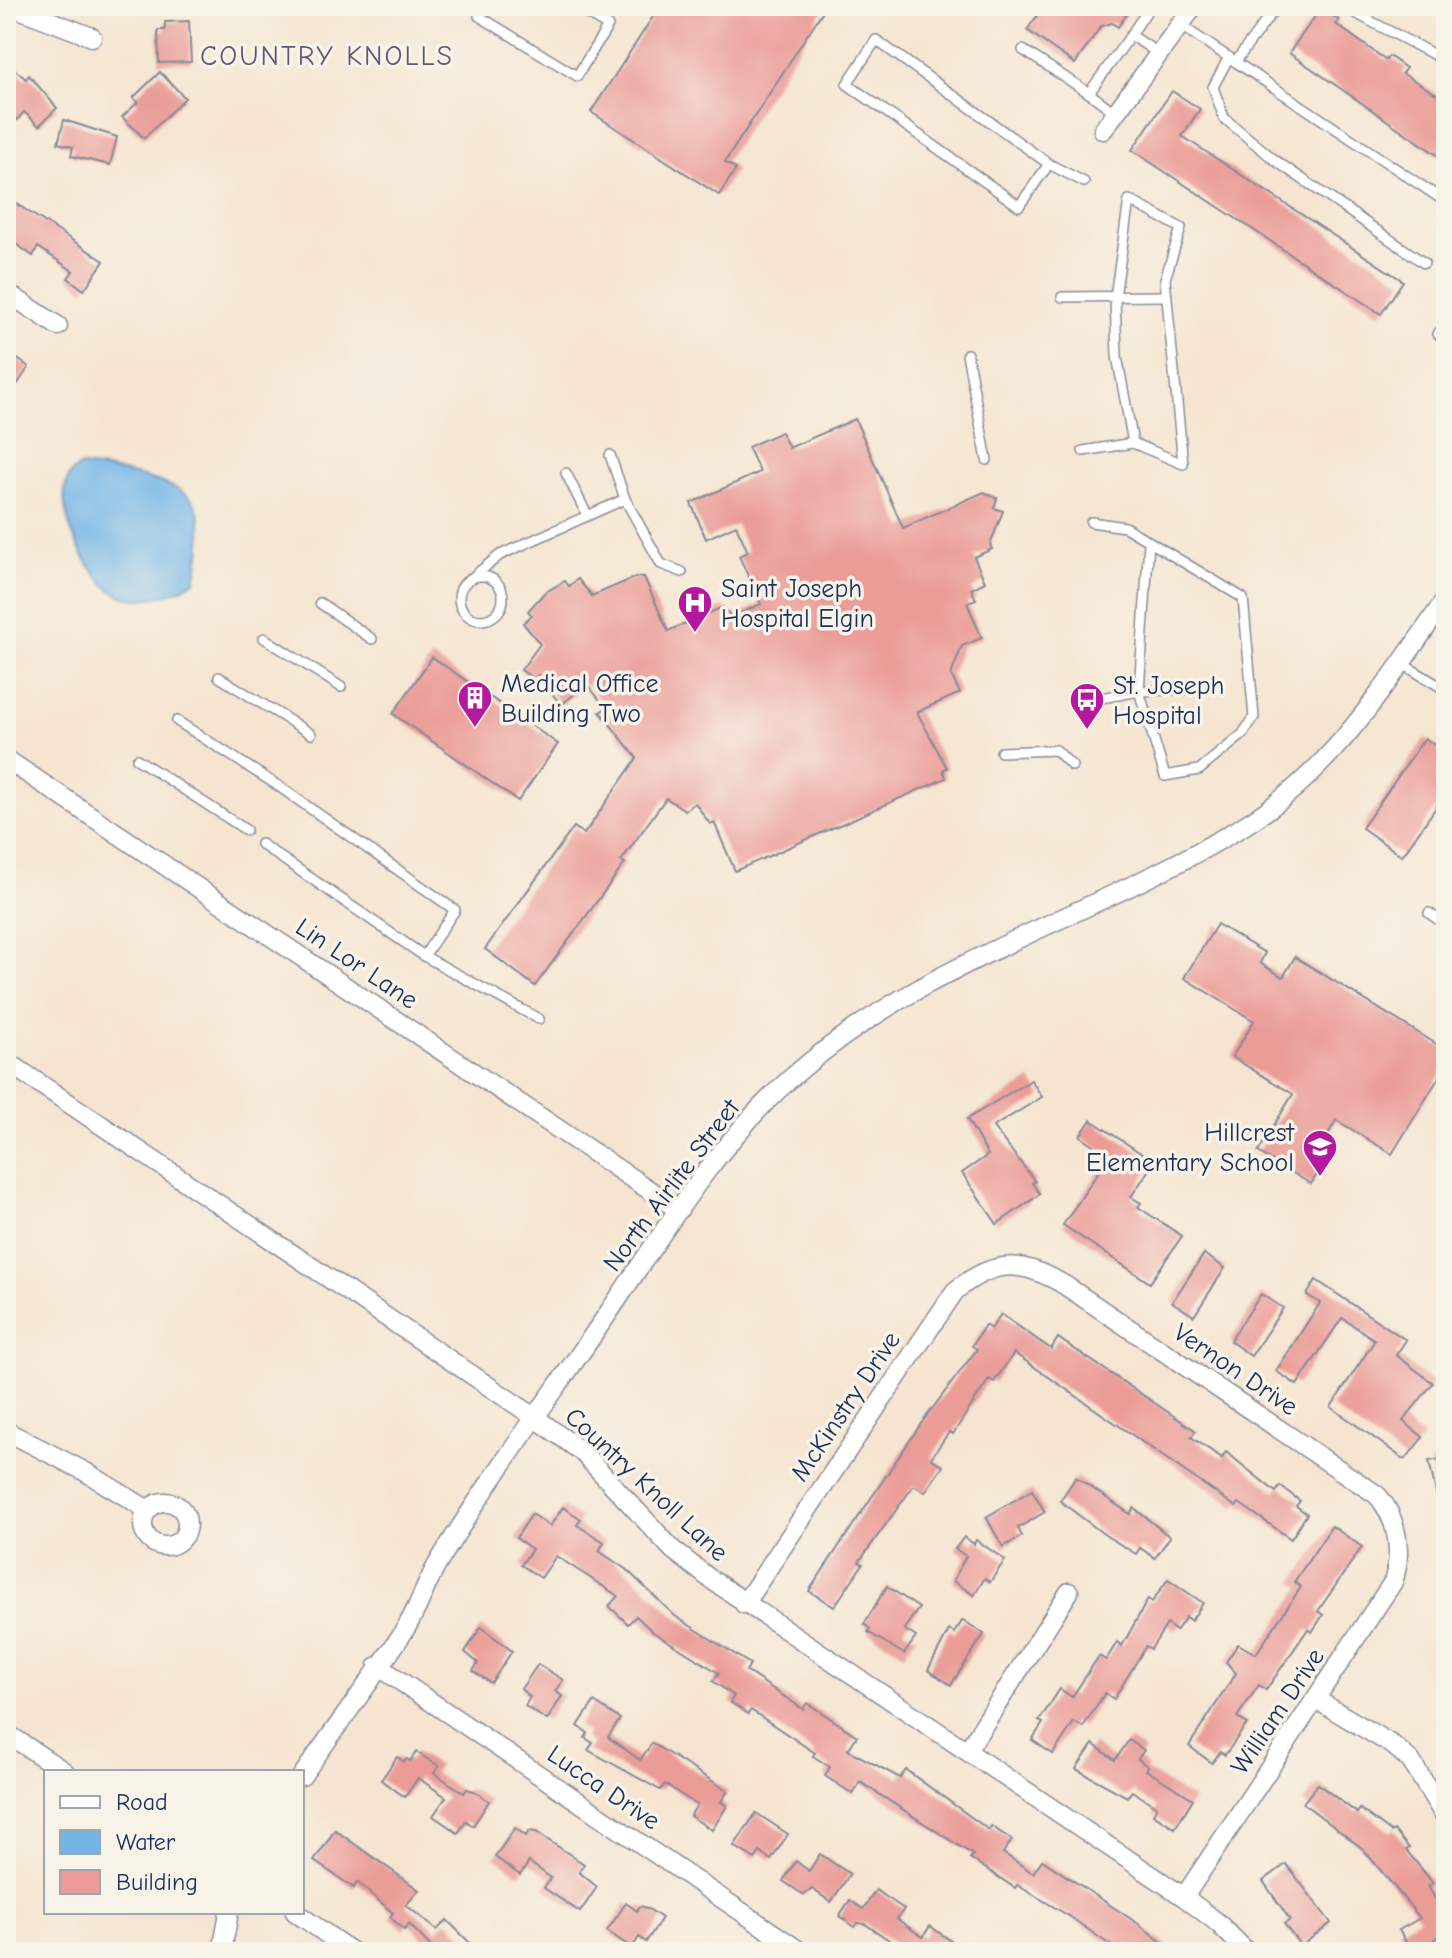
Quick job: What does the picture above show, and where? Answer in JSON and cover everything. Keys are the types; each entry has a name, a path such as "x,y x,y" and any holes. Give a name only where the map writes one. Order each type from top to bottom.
{"street":[{"path":"11,6 92,37"},
{"path":"1103,130 1194,6"},
{"path":"6,292 58,326"},
{"name":"North Airlite Street","path":"304,1773 406,1629 437,1565 679,1210 740,1130 786,1082 842,1034 936,977 1017,936 1159,875 1248,823 1293,788 1353,731 1446,599"},
{"name":"Lin Lor Lane","path":"6,759 679,1210"},
{"name":"Country Knoll Lane","path":"6,1061 536,1418 582,1452 673,1550 744,1604 1184,1897 1218,1923 1247,1952"},
{"name":"Vernon Drive","path":"1012,1266 1039,1271 1066,1286 1377,1495 1391,1514 1397,1548"},
{"name":"McKinstry Drive","path":"744,1604 955,1291 984,1270 1012,1266"},
{"path":"6,1431 84,1471 148,1510"},
{"name":"William Drive","path":"1184,1897 1393,1582 1397,1548"},
{"path":"967,1751 1069,1592"},
{"name":"Lucca Drive","path":"378,1666 801,1952"},
{"path":"1317,1700 1377,1734 1411,1761 1446,1818"},
{"path":"6,1733 62,1770"},
{"path":"222,1952 229,1914"},
{"path":"298,1914 352,1952"}],"lane":[{"path":"485,6 479,16 577,76 608,26 576,6"},
{"path":"1089,93 1150,6"},
{"path":"1277,6 1232,59 1213,87 1224,118 1276,161 1424,263"},
{"path":"1342,6 1446,61"},
{"path":"1180,25 1446,202"},
{"path":"1131,35 1159,54"},
{"path":"1049,164 1019,206 847,84 876,40 1049,164 1084,182"},
{"path":"1023,50 1116,113"},
{"path":"1083,451 1133,443 1183,464 1165,279 1181,228 1129,200 1115,297 1117,356 1133,443"},
{"path":"1062,297 1167,296"},
{"path":"1446,323 1438,334 1446,339"},
{"path":"967,354 987,460"},
{"path":"610,455 625,499 661,564 682,572"},
{"path":"566,473 587,515"},
{"path":"474,576 496,581 503,595 500,611 487,620 471,618 458,600 461,586 500,555 625,499"},
{"path":"1091,522 1125,527 1243,598 1254,717 1242,735 1199,770 1165,776 1139,691 1149,542"},
{"path":"320,603 372,639"},
{"path":"264,638 341,687"},
{"path":"1401,663 1446,690"},
{"path":"219,677 311,734"},
{"path":"1096,699 1139,691 1196,689"},
{"path":"177,721 277,785 455,910 424,956"},
{"path":"1001,752 1056,750 1072,766"},
{"path":"137,759 246,830"},
{"path":"261,844 424,956 539,1019"},
{"path":"1429,913 1446,925"}],"water":[{"path":"81,466 157,481 184,493 193,501 201,529 195,581 171,593 133,599 110,589 96,575 73,535 66,514 65,494 69,477"}],"building":[{"path":"660,6 826,6 725,162 736,169 719,195 591,112"},
{"path":"1044,6 1132,6 1118,27 1112,23 1101,26 1075,64 1027,30"},
{"path":"1321,8 1339,20 1336,24 1386,60 1389,56 1406,68 1402,73 1446,100 1446,161 1289,53"},
{"path":"189,21 191,62 159,63 158,30 165,30 165,22"},
{"path":"14,69 26,79 29,75 57,108 39,126 24,112 17,120 6,109 13,101 6,95 6,78"},
{"path":"160,72 185,98 144,138 122,117 138,102 133,98"},
{"path":"1172,91 1200,109 1182,136 1403,281 1381,314 1132,150"},
{"path":"64,120 117,137 110,165 71,156 73,147 58,143"},
{"path":"6,197 104,261 84,290 68,278 73,271 38,247 33,256 16,244 6,257"},
{"path":"6,351 29,367 6,401"},
{"path":"855,419 903,528 984,492 997,498 994,508 1003,511 990,545 992,549 974,557 985,582 971,589 976,599 967,603 982,638 962,646 951,675 960,693 917,712 947,768 943,770 946,778 735,871 714,822 710,824 695,803 685,810 666,798 621,861 625,863 535,986 485,949 574,827 584,834 637,758 600,712 606,708 587,684 561,705 538,675 535,680 521,670 540,644 523,623 532,615 528,611 544,593 565,581 569,586 578,579 592,596 636,577 644,577 668,631 723,607 732,617 761,604 739,556 748,552 736,525 706,539 691,503 760,472 748,447 781,432 789,448"},
{"name":"Medical Office Building Two","path":"432,657 558,744 518,801 393,714"},
{"path":"1425,738 1446,753 1446,793 1402,856 1362,828"},
{"path":"1217,924 1265,953 1260,963 1283,977 1295,957 1446,1050 1446,1066 1392,1154 1336,1120 1320,1149 1329,1155 1311,1184 1258,1152 1293,1094 1232,1057 1254,1021 1184,978"},
{"path":"1031,1080 1042,1097 993,1127 1035,1181 1032,1183 1040,1194 997,1224 962,1173 988,1155 967,1119"},
{"path":"1091,1120 1154,1162 1131,1197 1141,1203 1138,1207 1182,1236 1150,1283 1063,1225 1109,1156 1080,1136"},
{"path":"1204,1254 1225,1268 1194,1316 1172,1302"},
{"path":"1316,1280 1406,1340 1396,1355 1433,1383 1403,1421 1423,1437 1405,1460 1331,1407 1375,1340 1342,1318 1297,1385 1276,1371 1320,1303 1307,1295"},
{"path":"1261,1294 1283,1308 1251,1356 1230,1341"},
{"path":"1001,1314 1051,1349 1058,1338 1196,1431 1191,1437 1222,1458 1226,1452 1276,1492 1280,1486 1300,1501 1296,1506 1307,1514 1291,1539 1239,1503 1236,1507 1014,1353 994,1382 989,1379 953,1434 949,1432 931,1458 943,1466 925,1492 914,1485 859,1562 863,1564 834,1607 809,1591 920,1425 977,1349 972,1346 985,1325 991,1329"},
{"path":"1446,1458 1446,1510 1440,1511 1429,1461"},
{"path":"1076,1477 1130,1514 1134,1508 1170,1537 1155,1558 1140,1548 1136,1554 1060,1501"},
{"path":"1032,1490 1045,1512 1018,1528 1022,1536 1003,1547 986,1517"},
{"path":"563,1507 581,1519 577,1525 604,1542 599,1551 627,1570 675,1616 750,1664 746,1671 803,1709 807,1703 857,1736 848,1750 900,1778 906,1770 989,1830 991,1826 1012,1840 1003,1853 1033,1873 1042,1860 1175,1952 1120,1952 1069,1916 1017,1885 1015,1888 970,1858 973,1855 860,1782 853,1794 825,1776 830,1767 813,1756 815,1753 751,1710 748,1714 730,1702 734,1696 713,1681 719,1673 653,1632 636,1616 628,1624 609,1606 618,1596 556,1556 541,1578 521,1565 532,1549 516,1538 532,1514 550,1526"},
{"path":"1332,1526 1362,1547 1318,1611 1323,1615 1312,1632 1308,1629 1266,1690 1259,1685 1237,1717 1247,1724 1225,1755 1220,1752 1212,1763 1189,1746 1236,1673 1226,1662 1238,1644 1256,1654 1301,1587 1294,1582"},
{"path":"964,1537 974,1544 976,1540 1005,1560 990,1582 985,1578 974,1595 953,1581 966,1556 955,1549"},
{"path":"1168,1579 1203,1603 1191,1621 1186,1617 1176,1631 1167,1624 1151,1649 1146,1646 1114,1699 1105,1693 1083,1727 1074,1722 1053,1754 1032,1740 1043,1723 1039,1721 1060,1689 1072,1697 1099,1656 1106,1660 1117,1642 1122,1646 1148,1599 1152,1602"},
{"path":"887,1586 919,1608 904,1629 916,1637 904,1654 868,1632 870,1629 864,1624"},
{"path":"963,1620 984,1634 951,1685 928,1670 949,1630 954,1633"},
{"path":"481,1627 512,1651 491,1683 473,1671 478,1663 465,1652"},
{"path":"538,1664 563,1680 555,1691 562,1696 547,1720 525,1706 530,1697 521,1689"},
{"path":"594,1702 620,1719 608,1737 640,1760 652,1743 728,1791 721,1802 727,1806 712,1830 690,1816 697,1805 665,1784 660,1790 588,1750 593,1743 585,1738 588,1733 578,1726"},
{"path":"1129,1740 1144,1750 1138,1759 1148,1767 1146,1770 1193,1799 1175,1828 1153,1814 1157,1807 1132,1791 1127,1797 1076,1769 1093,1744 1115,1760"},
{"path":"416,1752 439,1766 434,1773 464,1793 467,1789 474,1791 489,1801 473,1826 466,1821 458,1833 433,1816 446,1797 418,1778 405,1797 381,1780 397,1757 404,1762 407,1759 410,1761"},
{"path":"1318,1784 1357,1813 1360,1809 1391,1832 1394,1830 1409,1848 1406,1850 1433,1883 1428,1886 1446,1917 1446,1933 1434,1940 1442,1952 1412,1952 1399,1930 1420,1918 1363,1849 1303,1803"},
{"path":"756,1813 788,1834 771,1860 760,1852 755,1859 734,1846"},
{"path":"515,1828 526,1836 529,1831 536,1832 584,1864 579,1872 597,1887 580,1912 544,1888 551,1878 529,1862 520,1875 495,1857"},
{"path":"335,1830 419,1890 406,1905 437,1930 447,1920 479,1952 436,1952 409,1924 404,1930 390,1917 393,1913 357,1882 354,1888 314,1861"},
{"path":"820,1854 850,1874 831,1902 812,1889 804,1895 783,1881 796,1861 809,1871"},
{"path":"1286,1864 1331,1923 1301,1946 1284,1924 1290,1920 1263,1881"},
{"path":"876,1890 904,1909 897,1919 923,1937 930,1926 966,1952 907,1952 865,1924 858,1923 855,1927 839,1916 850,1900 863,1909"},
{"path":"626,1903 637,1911 640,1906 647,1908 662,1918 646,1942 639,1937 632,1948 607,1931"}],"place":[{"name":"Saint Joseph Hospital Elgin","path":"695,634"},
{"name":"Medical Office Building Two","path":"475,729"},
{"name":"St. Joseph Hospital","path":"1087,731"},
{"name":"Hillcrest Elementary School","path":"1320,1178"}],"district":[{"name":"COUNTRY KNOLLS","path":"327,55"}]}
